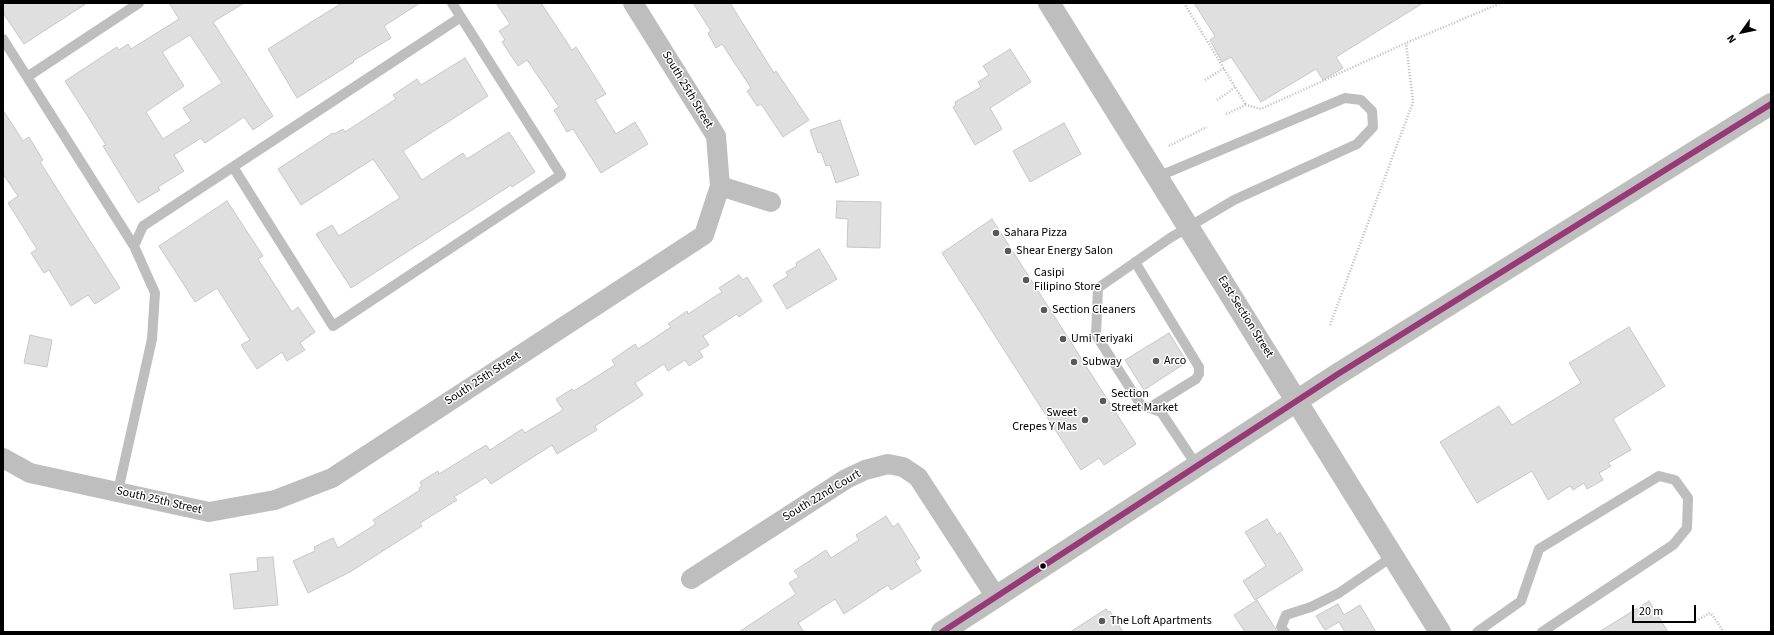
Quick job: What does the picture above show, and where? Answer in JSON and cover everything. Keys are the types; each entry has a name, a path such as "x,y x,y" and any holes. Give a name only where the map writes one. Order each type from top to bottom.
{"street":[{"name":"South 25th Street","path":"3,458 30,473 118,491 208,512 275,500 332,478 704,235 720,186 716,136 633,3"},
{"name":"East Section Street","path":"1049,3 1440,632"},
{"path":"942,632 1297,400 1771,104"},
{"path":"720,186 771,202"},
{"name":"South 22nd Court","path":"691,579 846,479 865,470 888,464 903,468 918,477 996,597"}],"lane":[{"path":"27,77 139,3"},
{"path":"232,167 332,326 561,175 452,3"},
{"path":"134,246 143,226 461,17"},
{"path":"3,39 134,246 155,293 152,339 118,491"},
{"path":"1157,177 1345,98 1361,100 1372,111 1373,127 1357,144 1234,200 1188,226 1098,288 1096,335 1141,405 1161,412 1197,466"},
{"path":"1135,262 1199,367 1199,374 1196,379 1149,408"},
{"path":"1477,632 1521,601 1539,549 1659,476 1675,480 1688,498 1687,528 1674,545 1542,632"},
{"path":"1285,632 1281,627 1286,615 1311,607 1339,592 1393,556"}],"path":[{"path":"1184,3 1246,104 1261,109 1406,43 1501,3"},
{"path":"1330,325 1413,102 1406,43"},
{"path":"1205,80 1224,68"},
{"path":"1217,100 1236,87"},
{"path":"1226,114 1246,104"},
{"path":"1169,146 1207,127"},
{"path":"1696,622 1710,613 1724,632"}],"building":[{"path":"3,3 87,3 24,44 3,13"},
{"path":"169,3 244,3 213,22 273,116 253,130 244,117 205,143 201,138 174,155 184,171 158,187 160,190 138,203 103,146 106,145 65,81 117,47 119,50 128,44 131,49 179,19","holes":["190,35 222,83 183,108 191,121 163,139 146,112 184,86 162,52"]},
{"path":"342,3 420,3 384,26 391,38 297,98 268,49"},
{"path":"496,3 541,3 572,50 576,47 606,94 595,100 616,134 635,122 648,144 601,173 573,129 567,132 554,110 559,107 527,60 518,66 502,42 505,40 499,31 510,24"},
{"path":"693,3 730,3 774,73 776,71 809,120 783,137 761,104 757,106 747,91 751,88 722,44 716,48 708,33 711,31"},
{"path":"1194,3 1423,3 1336,57 1343,68 1323,80 1316,69 1261,102 1231,57 1222,62 1210,40 1215,36"},
{"path":"1010,49 1031,82 990,108 1002,129 975,145 953,107 956,105 955,102 981,87 978,82 989,75 983,66"},
{"path":"465,58 488,96 403,151 422,180 463,153 467,159 509,132 535,172 512,187 511,185 351,288 316,234 332,225 339,236 400,198 373,159 301,205 278,169 333,133 334,134 343,129 345,132 396,99 393,95 417,79 421,85"},
{"path":"3,110 23,141 29,137 43,160 40,162 120,288 95,304 88,295 71,306 49,270 44,273 31,253 37,249 8,203 18,196 3,174"},
{"path":"840,120 859,175 836,183 830,165 826,166 821,152 818,153 810,130"},
{"path":"1064,123 1081,154 1030,182 1013,151"},
{"path":"227,201 263,256 258,259 292,312 298,307 315,332 300,343 305,350 287,361 282,352 257,369 241,345 250,340 217,288 195,302 159,246"},
{"path":"837,201 881,202 880,248 847,247 848,219 836,218"},
{"path":"992,219 1136,444 1104,465 1099,458 1081,470 942,253"},
{"path":"819,249 837,279 787,309 773,285 788,276 786,272 797,266 796,263"},
{"path":"739,275 743,280 747,277 762,301 739,317 737,314 703,336 709,345 699,351 703,357 689,366 685,360 668,371 664,364 635,383 643,395 595,426 597,430 557,454 552,445 491,484 486,477 454,497 457,500 420,523 422,526 350,572 308,593 293,561 315,551 314,547 333,538 338,548 376,524 373,520 420,490 419,488 422,486 420,482 438,471 439,474 486,445 490,450 522,429 525,433 563,410 556,399 572,389 574,391 615,365 612,360 635,344 638,349 671,327 668,324 687,311 688,314 722,292 719,288"},
{"path":"1629,327 1665,386 1613,419 1631,450 1608,463 1611,466 1599,473 1603,480 1587,489 1584,483 1573,490 1570,486 1548,500 1532,471 1477,503 1440,442 1499,406 1512,425 1581,383 1569,363"},
{"name":"Arco","path":"1169,333 1187,362 1144,390 1125,360"},
{"path":"30,335 52,340 47,367 24,363"},
{"path":"886,516 893,527 898,523 920,558 915,561 921,571 891,590 888,585 844,614 835,599 798,623 804,632 739,632 796,594 789,583 799,577 794,571 826,550 831,558 859,540 856,535"},
{"path":"1267,519 1277,535 1280,532 1303,570 1255,600 1243,581 1266,566 1245,532"},
{"path":"273,557 278,605 234,609 230,574 258,571 257,558"},
{"path":"1257,600 1277,632 1245,632 1234,615"},
{"path":"1649,601 1668,632 1599,632"},
{"path":"1338,604 1344,615 1360,605 1376,632 1345,632 1339,622 1325,630 1316,616"},
{"name":"The Loft Apartments","path":"1106,609 1108,612 1110,611 1123,632 1070,632"}],"transit line":[{"path":"942,632 1338,374 1771,104"}],"place":[{"name":"Sahara Pizza","path":"996,233"},
{"name":"Shear Energy Salon","path":"1008,251"},
{"name":"Casipi Filipino Store","path":"1026,280"},
{"name":"Section Cleaners","path":"1044,310"},
{"name":"Umi Teriyaki","path":"1063,339"},
{"name":"Arco","path":"1156,361"},
{"name":"Subway","path":"1074,362"},
{"name":"Section Street Market","path":"1103,401"},
{"name":"Sweet Crepes Y Mas","path":"1085,420"},
{"name":"The Loft Apartments","path":"1102,621"}]}
